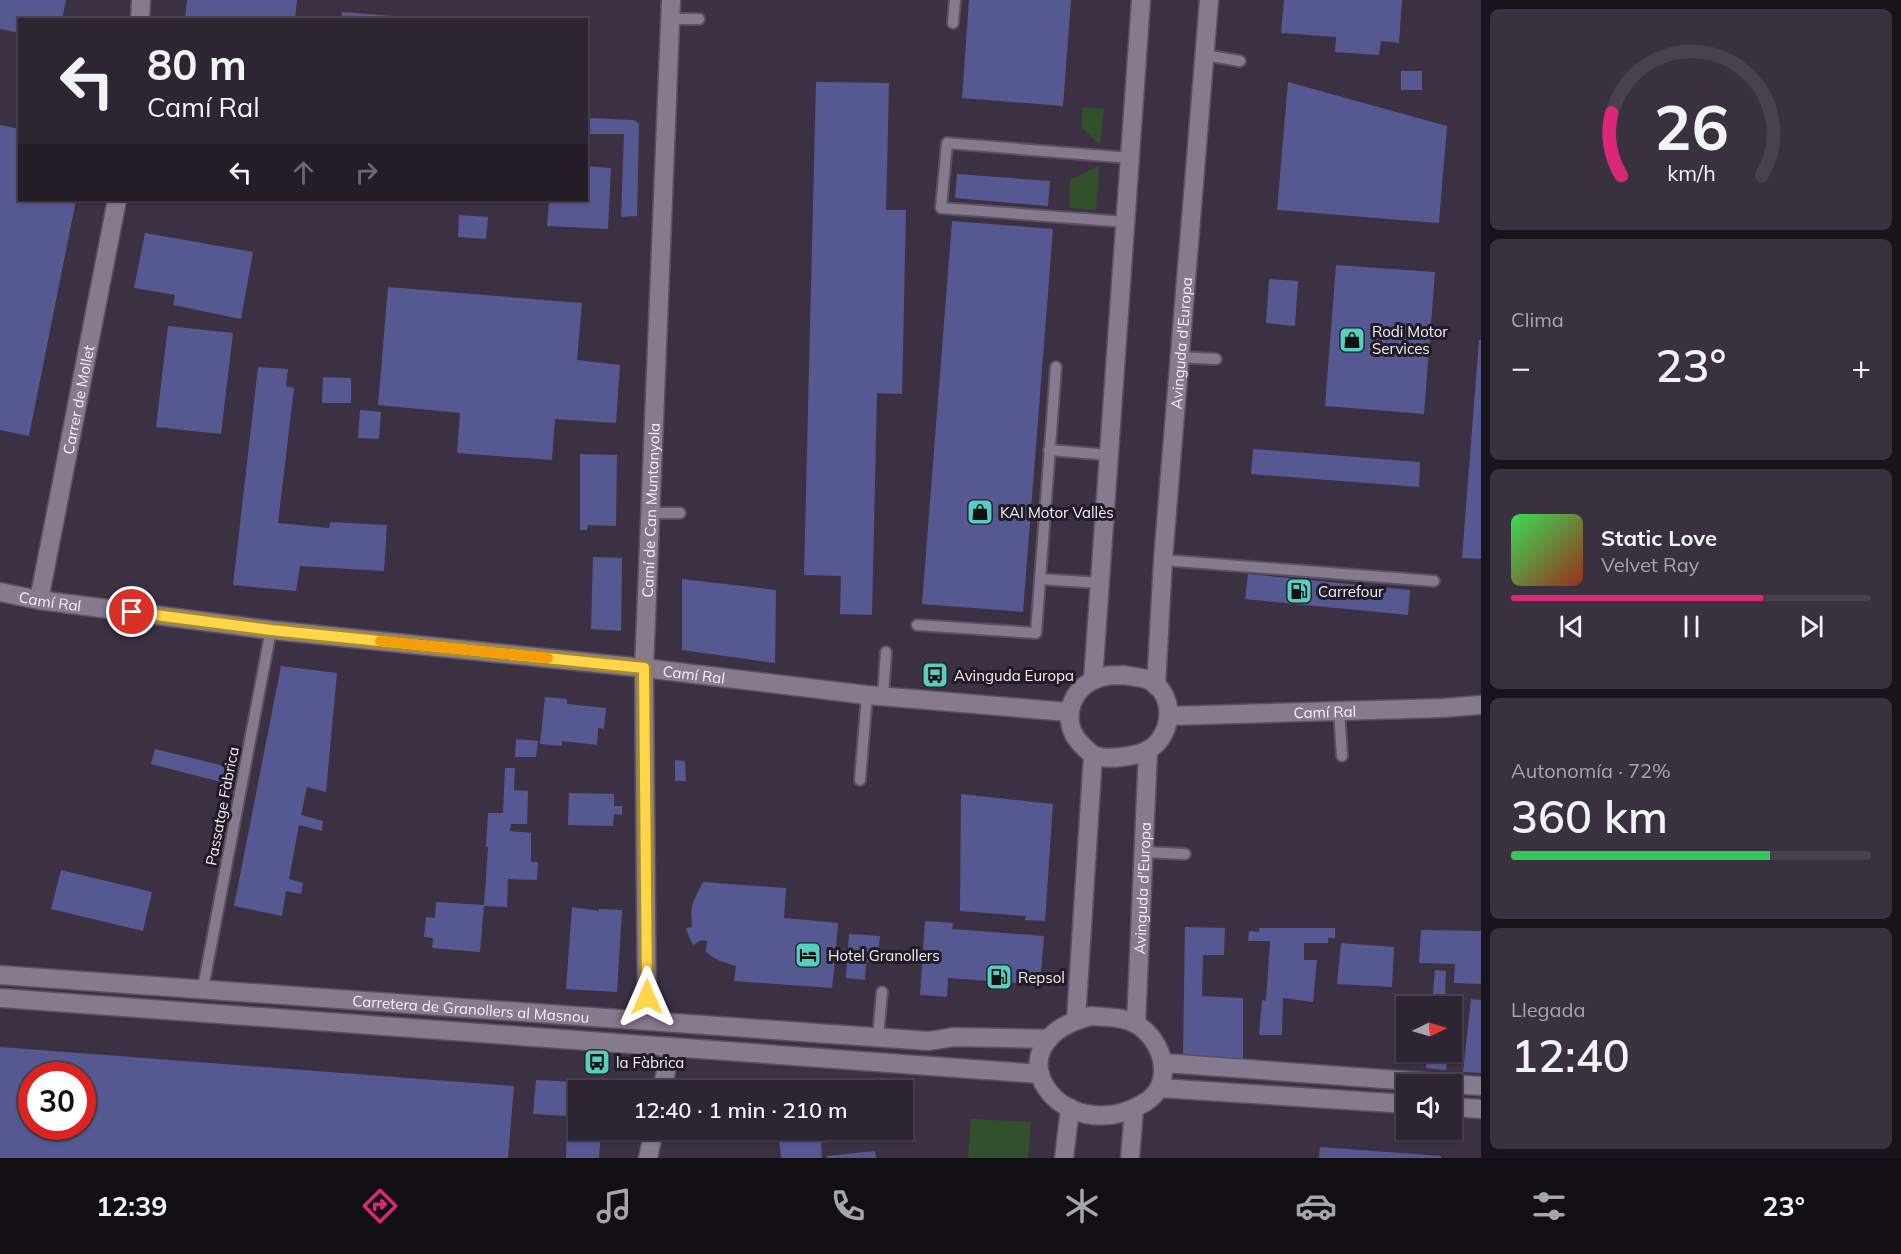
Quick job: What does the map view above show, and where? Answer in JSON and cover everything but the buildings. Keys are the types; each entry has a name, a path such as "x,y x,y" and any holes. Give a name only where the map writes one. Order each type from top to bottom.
{"street":[{"path":"140,18 141,0"},
{"name":"Camí de Can Muntanyola","path":"647,1020 644,668 671,0"},
{"path":"1093,680 1141,0"},
{"name":"Avinguda d'Europa","path":"1156,686 1162,560 1209,0"},
{"name":"Carrer de Mollet","path":"39,600 117,201"},
{"name":"Camí Ral","path":"0,592 39,600 271,630 644,668 875,696 1068,712"},
{"path":"1107,675 1123,675 1148,680 1156,686 1166,698 1169,716 1166,732 1148,750 1111,758 1093,755 1076,738 1070,726 1068,712 1073,699 1093,680 1107,675"},
{"name":"Camí Ral","path":"1169,716 1481,705"},
{"name":"Avinguda d'Europa","path":"1136,1024 1148,750"},
{"path":"1076,1020 1093,755"},
{"name":"Carretera de Granollers al Masnou","path":"0,975 929,1041 954,1037 1049,1039"},
{"name":"Carretera de Granollers al Masnou","path":"0,998 1040,1074"},
{"path":"1091,1016 1107,1017 1136,1024 1159,1050 1164,1063 1160,1088 1150,1099 1134,1109 1101,1115 1083,1113 1057,1101 1043,1086 1039,1062 1043,1048 1060,1028 1091,1016"},
{"path":"664,1080 671,1047"},
{"path":"1164,1063 1481,1086"},
{"path":"1160,1088 1396,1103"},
{"path":"1064,1158 1070,1108"},
{"path":"1462,1108 1481,1109"},
{"path":"1130,1158 1134,1109"},
{"path":"648,1158 652,1140"}],"lane":[{"path":"953,23 955,0"},
{"path":"670,19 699,20"},
{"path":"1204,55 1240,60"},
{"path":"1126,222 941,208 946,143 1130,158"},
{"path":"1179,357 1216,359"},
{"path":"917,625 1036,633 1056,367"},
{"path":"1049,450 1109,455"},
{"path":"651,513 680,513"},
{"path":"1162,560 1434,581"},
{"path":"1040,579 1100,583"},
{"name":"Passatge Fàbrica","path":"203,988 271,630"},
{"path":"860,780 875,696 886,652"},
{"path":"1338,711 1342,756"},
{"path":"1144,852 1185,854"},
{"path":"878,1037 882,992"}],"green space":[{"path":"1083,107 1104,109 1100,145 1081,127"},
{"path":"1099,166 1096,210 1070,208 1070,180"},
{"path":"971,1119 1031,1122 1028,1158 968,1158"}],"slow traffic":[{"path":"380,641 548,658"}],"place":[{"name":"Rodi Motor Services","path":"1352,340"},
{"name":"KAI Motor Vallès","path":"980,512"},
{"name":"Carrefour","path":"1299,591"},
{"name":"Avinguda Europa","path":"935,675"},
{"name":"Hotel Granollers","path":"808,955"},
{"name":"Repsol","path":"999,977"},
{"name":"la Fàbrica","path":"597,1062"}],"route":[{"path":"132,612 271,630 644,668 647,997"}]}
